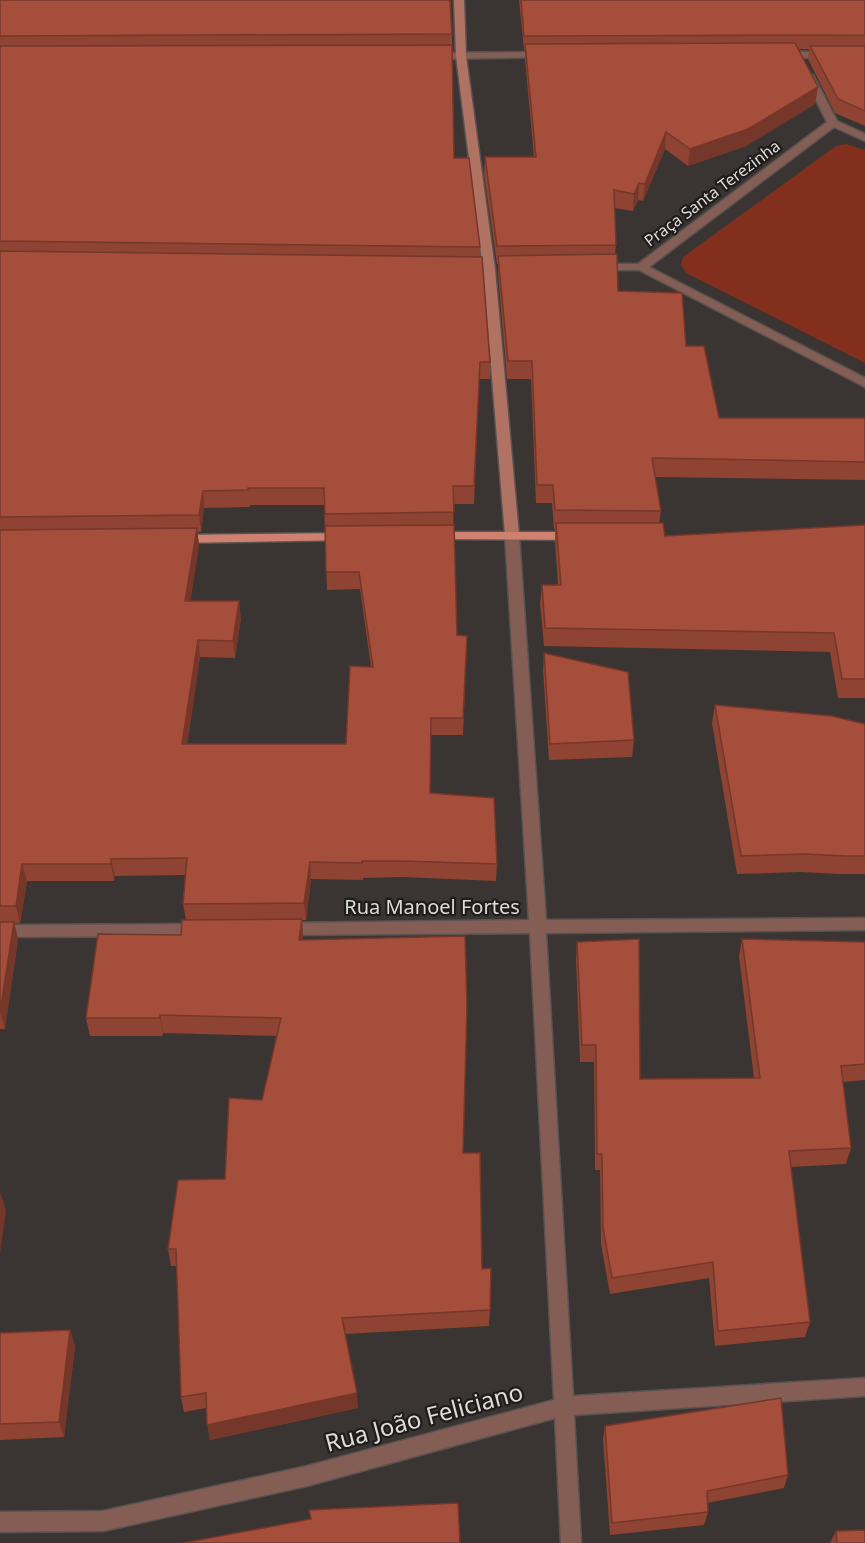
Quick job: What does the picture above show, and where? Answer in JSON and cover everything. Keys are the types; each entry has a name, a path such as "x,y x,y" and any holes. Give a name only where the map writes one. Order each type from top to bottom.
{"main road":[{"path":"459,0 461,56 489,269 512,536"},
{"path":"417,537 583,536"},
{"path":"167,539 357,537"}],"street":[{"path":"774,55 865,54"},
{"path":"798,55 833,123 865,138"},
{"path":"425,56 554,56"},
{"name":"Praça Santa Terezinha","path":"833,123 641,267 865,383"},
{"path":"582,267 641,267"},
{"path":"512,536 538,928 571,1543"},
{"name":"Rua Manoel Fortes","path":"263,929 865,924"},
{"path":"0,931 215,929"},
{"name":"Rua João Feliciano","path":"0,1522 103,1521 308,1476 565,1406 865,1387"}],"shaded area":[{"path":"846,144 865,150 865,363 686,273 681,265 683,257 836,146"}],"building":[{"path":"0,0 450,0 452,34 0,36"},
{"path":"521,0 865,0 865,35 524,36"},
{"path":"795,43 818,87 748,129 690,149 666,132 645,184 639,183 634,194 614,190 616,245 497,246 485,157 536,157 525,44"},
{"path":"452,45 454,158 469,158 480,247 0,241 0,46"},
{"path":"810,46 865,46 865,111 838,99"},
{"path":"0,251 482,257 490,362 480,362 474,486 453,486 454,512 325,514 324,488 248,488 248,490 203,491 199,515 0,517"},
{"path":"617,254 618,291 682,293 686,346 704,346 719,418 865,418 865,462 652,458 661,511 555,510 553,485 537,485 532,361 508,361 498,256"},
{"path":"556,523 663,523 665,536 865,525 865,679 842,679 834,633 545,628 542,585 561,585"},
{"path":"454,525 457,635 467,636 463,718 431,718 430,793 494,798 497,864 402,861 310,862 304,903 183,904 187,858 111,859 111,864 22,864 16,906 0,906 0,530 197,528 185,601 239,601 233,641 198,640 182,744 346,744 350,666 373,667 359,572 326,572 325,526"},
{"path":"544,653 628,672 634,740 550,744"},
{"path":"715,705 832,716 865,724 865,856 805,854 741,856"},
{"path":"302,919 299,940 465,936 467,1006 463,1153 480,1153 482,1269 491,1268 490,1310 342,1318 357,1393 207,1425 206,1393 181,1397 176,1249 168,1249 178,1180 225,1179 229,1098 262,1100 281,1018 160,1015 160,1018 86,1018 98,934 181,935 182,920"},
{"path":"0,922 14,922 0,1012"},
{"path":"639,939 640,1079 760,1078 742,939 865,942 865,1064 841,1066 851,1148 789,1151 810,1322 718,1331 713,1262 612,1278 603,1228 602,1154 597,1154 596,1045 582,1045 577,942"},
{"path":"70,1330 59,1422 0,1424 0,1333"},
{"path":"781,1398 788,1475 707,1491 708,1512 612,1523 605,1426"},
{"path":"458,1503 460,1543 183,1543 311,1519 309,1510"},
{"path":"865,1530 865,1543 837,1543 836,1531"}]}
